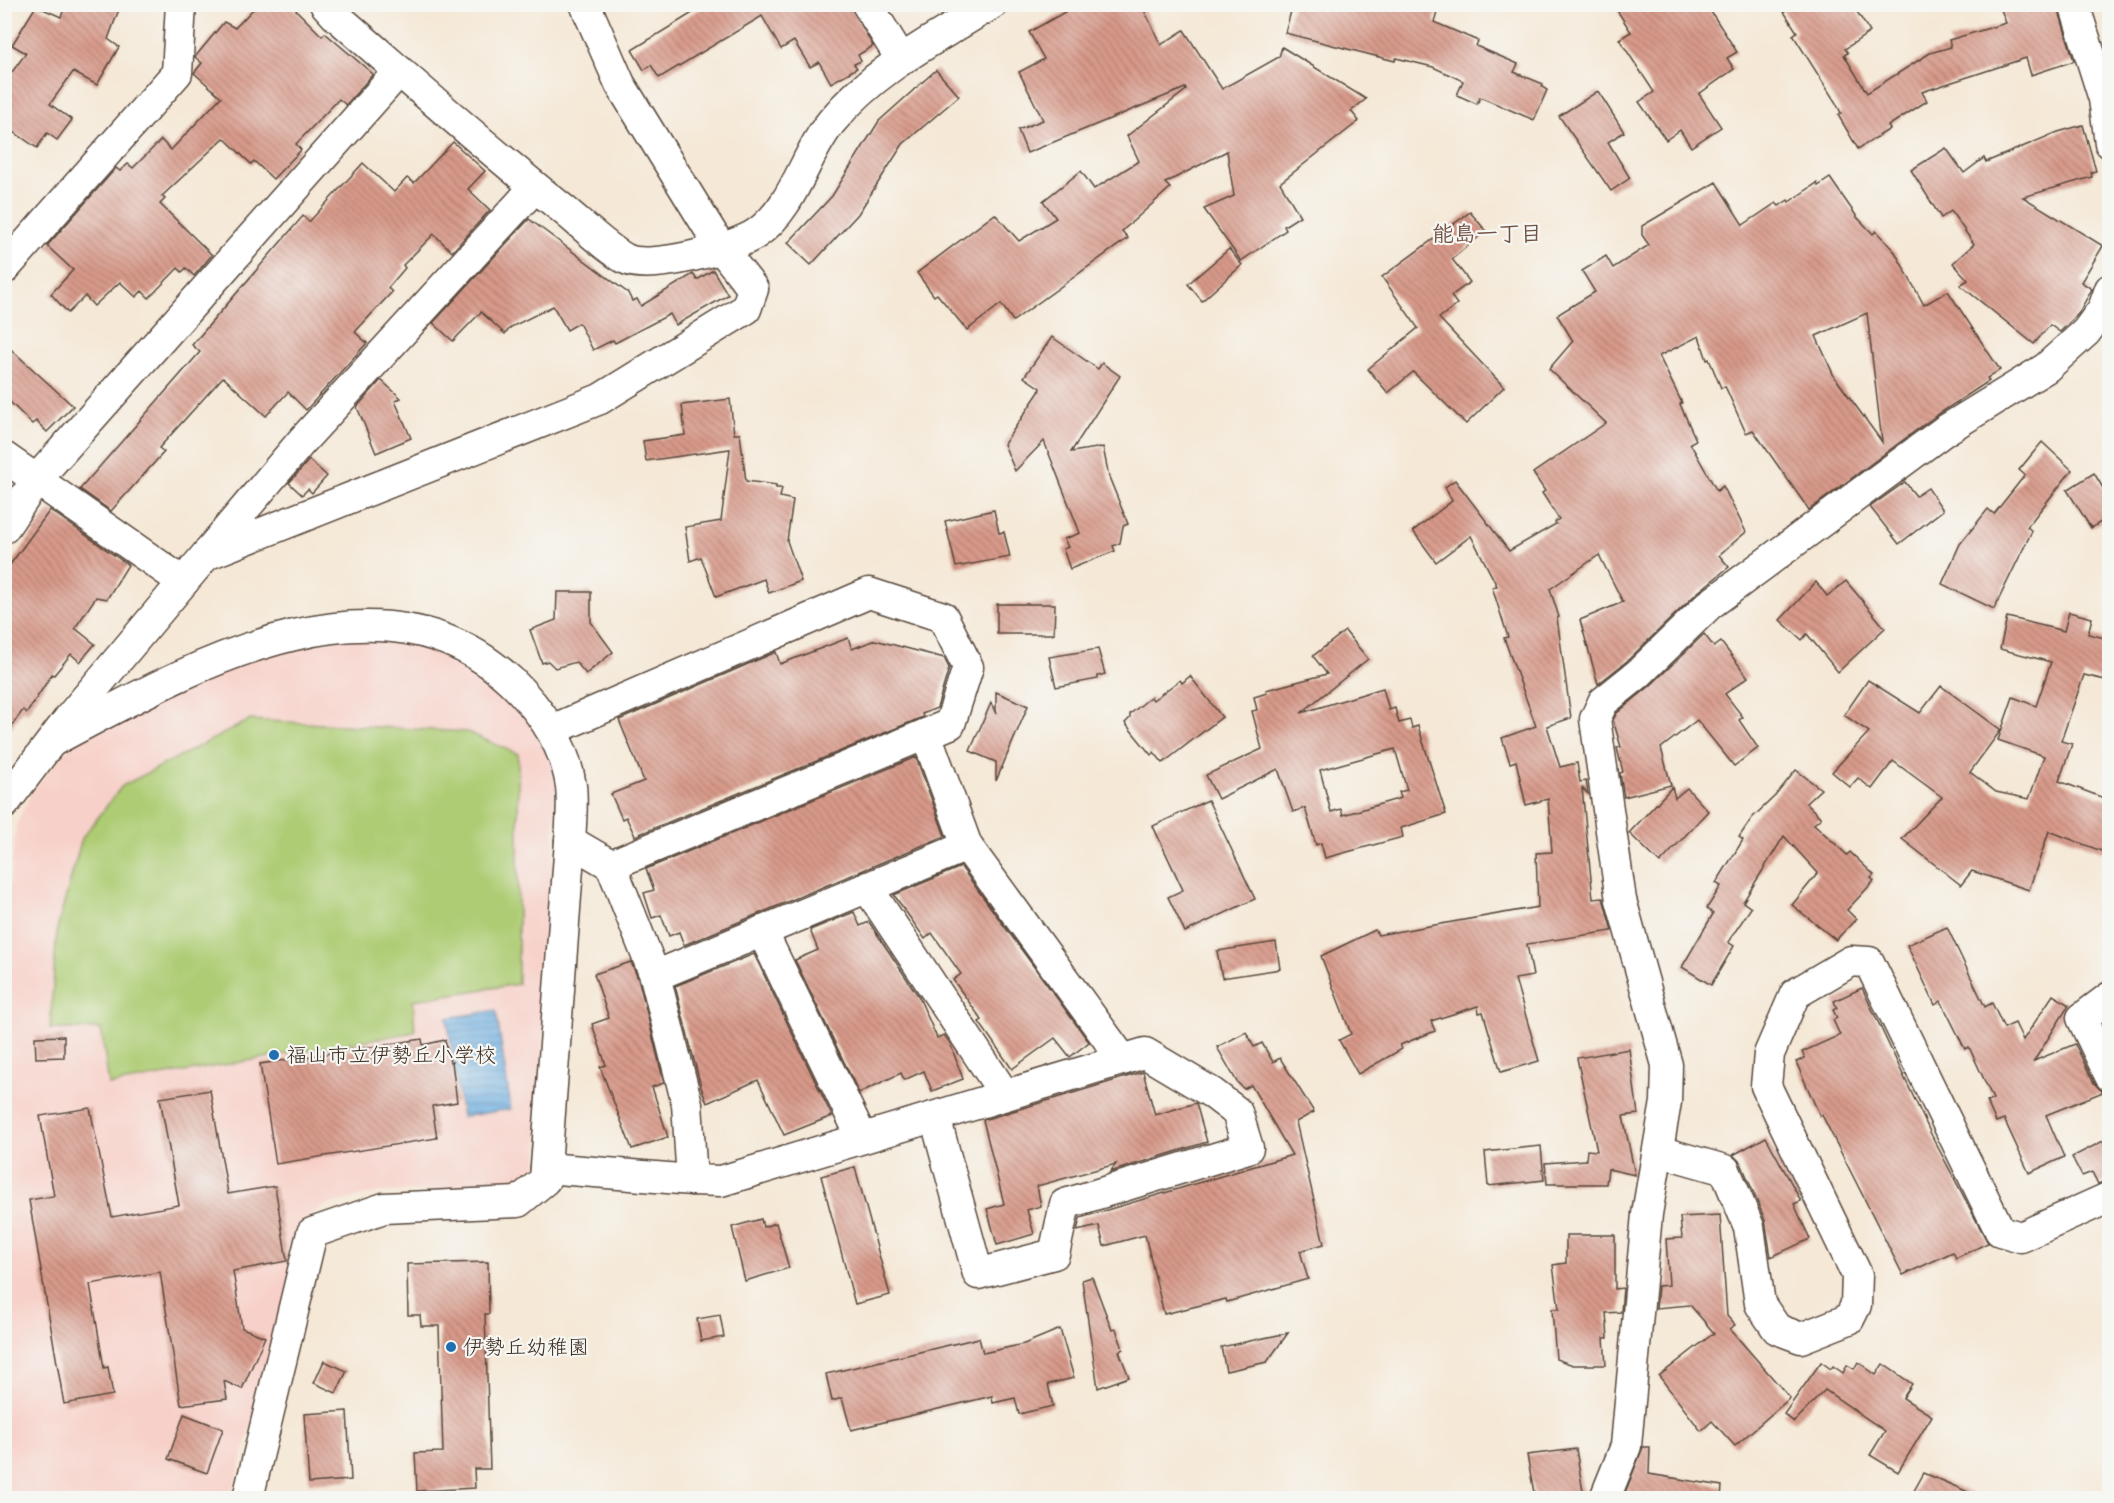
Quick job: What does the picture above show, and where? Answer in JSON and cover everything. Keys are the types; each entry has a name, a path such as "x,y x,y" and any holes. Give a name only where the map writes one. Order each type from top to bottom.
{"street":[{"path":"4,269 177,73 181,4"},
{"path":"325,4 399,71 536,187 627,260 673,261 721,248 756,234 780,210 830,123 861,89 901,59 992,4"},
{"path":"206,555 600,399 746,309 753,289 721,248 620,84 585,4"},
{"path":"867,4 901,59"},
{"path":"2074,4 2104,99 2109,143"},
{"path":"4,528 37,479 399,71"},
{"path":"4,804 183,582 302,441 536,187"},
{"path":"1605,1498 1626,1446 1647,1214 1666,1102 1667,1065 1621,900 1595,718 1603,702 1638,674 1709,605 1944,431 2046,368 2086,332 2103,309 2109,289"},
{"path":"4,457 183,582"},
{"path":"552,730 869,593 943,617 968,667 950,724 611,864"},
{"path":"53,741 189,672 263,641 324,627 383,626 437,636 490,662 526,696 552,730 571,785 570,840 545,1180 518,1202 384,1208 312,1233 248,1498"},
{"path":"926,734 967,846 1123,1060"},
{"path":"570,840 611,864 655,976 687,1104 692,1180"},
{"path":"655,976 967,846"},
{"path":"867,887 1005,1095"},
{"path":"762,931 862,1138"},
{"path":"1658,1151 1725,1170 1749,1227 1760,1304 1777,1329 1801,1338 1849,1319 1856,1305 1857,1275 1766,1086 1768,1054 1795,994 1851,961 1869,962 2000,1231 2021,1237 2109,1197"},
{"path":"2109,997 2082,1018 2109,1076"},
{"path":"546,1168 721,1181 862,1138 935,1116 1005,1095 1123,1060 1145,1053 1212,1093 1237,1112 1248,1148 1065,1204 1054,1254 978,1274 935,1116"}],"shaded area":[{"name":"福山市立伊勢丘小学校","path":"350,637 445,648 490,675 530,717 557,775 537,1170 524,1182 503,1188 379,1192 323,1206 309,1216 232,1494 225,1498 5,1498 4,939 16,827 30,794 72,743 264,653"}],"green space":[{"path":"250,720 467,732 518,754 518,984 413,1000 415,1032 109,1085 101,1029 50,1029 57,929 82,838 122,786"}],"water":[{"path":"496,1010 511,1109 462,1117 447,1018"}],"building":[{"path":"66,4 121,4 108,39 119,47 97,85 73,72 50,104 72,120 57,140 47,133 37,148 4,125 4,83 26,53 12,45 36,6 61,17"},
{"path":"258,4 290,4 322,36 325,33 373,74 346,105 339,99 296,144 301,150 273,179 254,161 251,164 224,138 162,196 165,199 160,204 212,255 194,276 186,268 182,272 178,268 149,298 142,291 136,297 120,282 94,306 85,296 68,313 51,294 73,270 47,246 116,168 120,171 128,164 133,168 161,140 171,150 221,97 194,73 202,63 195,57 224,22 235,28"},
{"path":"707,4 850,4 873,46 858,55 861,61 854,64 857,68 831,83 819,62 810,67 794,41 781,49 762,16 659,78 651,65 644,70 632,50"},
{"path":"1062,4 1141,4 1161,45 1184,30 1222,89 1279,57 1282,47 1366,99 1351,111 1359,121 1280,183 1300,216 1284,226 1286,230 1241,261 1204,209 1234,196 1227,151 1165,183 1170,188 1122,231 1128,238 1013,321 1001,304 967,330 937,294 934,296 917,273 995,214 1019,241 1056,218 1043,201 1081,171 1094,189 1139,161 1127,136 1186,90 1185,88 1027,153 1018,130 1043,120 1019,72 1044,59 1029,32 1065,12"},
{"path":"1293,4 1425,4 1438,8 1434,22 1478,41 1476,46 1518,64 1514,72 1543,84 1542,87 1547,90 1534,120 1480,97 1477,104 1457,95 1463,81 1433,67 1396,58 1395,61 1285,33"},
{"path":"1613,4 1706,4 1737,52 1727,58 1734,69 1699,94 1721,127 1691,147 1680,130 1666,140 1639,102 1654,92 1619,39 1631,32"},
{"path":"1779,4 1852,4 1870,32 1845,49 1848,53 1844,55 1867,93 1930,53 1951,47 1949,40 2006,23 1999,4 2057,4 2074,61 2031,75 2026,58 1922,92 1927,101 1888,126 1890,129 1858,149 1838,115 1841,113 1836,103 1793,35 1797,32"},
{"path":"936,70 959,96 903,144 858,214 811,265 788,243 832,196 879,121"},
{"path":"1598,91 1624,132 1608,142 1630,178 1611,191 1559,116"},
{"path":"2083,125 2096,171 2091,172 2092,177 2023,197 2103,246 2081,282 2092,289 2078,314 2060,332 2050,325 2034,344 1960,285 1968,280 1953,263 1974,244 1951,211 1941,218 1911,170 1946,148 1964,173 1984,158 1986,162 2058,132"},
{"path":"453,142 485,171 468,189 490,210 452,252 434,234 403,265 405,268 388,288 392,292 355,332 367,343 306,410 288,392 266,416 223,377 159,448 164,452 111,511 80,489 200,352 192,345 303,216 309,222 363,163 394,192 407,178 414,183"},
{"path":"1830,178 1857,217 1873,234 1876,231 1895,252 1924,305 1948,291 2000,370 1987,378 1989,381 1934,417 1809,510 1753,430 1746,433 1725,386 1721,388 1709,359 1707,360 1699,336 1659,356 1682,403 1680,404 1696,440 1690,443 1717,491 1723,486 1746,532 1719,555 1729,567 1697,593 1627,661 1598,684 1580,620 1623,602 1599,555 1550,589 1559,617 1557,618 1571,718 1547,726 1560,767 1577,763 1580,782 1586,781 1588,794 1582,788 1593,899 1603,898 1612,931 1527,944 1533,976 1515,979 1539,1061 1501,1072 1483,1012 1479,1013 1478,1006 1431,1021 1435,1031 1400,1045 1402,1049 1358,1074 1339,1040 1351,1034 1321,956 1375,930 1378,935 1538,907 1536,853 1552,852 1548,799 1526,805 1516,761 1510,763 1502,738 1536,726 1504,638 1508,637 1492,587 1497,586 1471,536 1436,562 1413,531 1452,501 1445,487 1455,480 1509,551 1556,524 1555,522 1559,519 1542,493 1545,491 1533,473 1606,423 1549,369 1573,341 1557,315 1595,292 1582,271 1606,256 1613,268 1649,245 1642,235 1642,226 1716,182 1743,225 1776,203 1779,206 1788,200 1789,202 1817,183 1818,186","holes":["1867,313 1882,442 1834,376 1816,336"]},
{"path":"1470,212 1486,231 1452,259 1470,282 1451,296 1457,304 1439,318 1504,387 1466,424 1413,372 1388,393 1368,369 1418,328 1382,277"},
{"path":"529,219 628,293 632,301 637,299 641,306 693,274 697,280 713,270 728,295 676,325 670,314 615,343 613,340 593,350 579,323 567,330 553,306 511,327 505,334 481,312 453,341 433,323"},
{"path":"1229,249 1242,265 1202,301 1188,284"},
{"path":"1052,337 1098,369 1102,363 1120,376 1071,452 1103,447 1109,477 1128,524 1123,526 1120,543 1113,546 1115,551 1070,569 1063,549 1068,547 1064,539 1080,533 1044,441 1015,471 1004,444 1039,392 1040,388 1024,377"},
{"path":"4,343 73,406 47,432 36,421 32,424 4,396"},
{"path":"381,380 401,398 395,401 411,438 376,453 357,407"},
{"path":"730,399 734,434 740,434 746,481 776,485 776,488 782,488 780,497 793,500 787,541 801,581 769,593 764,579 716,597 701,557 690,561 685,527 721,521 730,449 646,461 643,441 685,435 682,405"},
{"path":"2042,442 2072,470 2027,527 2032,531 1994,609 1942,584 1960,544 1988,509 1994,514 2025,475 2019,470"},
{"path":"309,460 327,476 312,493 308,489 302,495 289,483"},
{"path":"2094,473 2109,498 2109,517 2091,528 2067,490"},
{"path":"1905,482 1916,496 1928,488 1943,510 1899,544 1870,507"},
{"path":"50,510 128,565 107,599 96,597 75,628 95,644 80,662 71,654 54,675 52,674 27,713 23,710 4,737 4,573"},
{"path":"994,510 999,533 1004,532 1010,557 956,567 945,521"},
{"path":"1846,581 1885,628 1838,672 1807,634 1802,640 1780,620 1816,582 1827,596"},
{"path":"557,592 591,592 591,622 613,652 586,674 576,662 555,668 548,661 542,663 530,630 556,620"},
{"path":"997,604 1055,604 1054,634 997,634"},
{"path":"2069,612 2092,618 2088,634 2109,639 2109,681 2084,675 2061,741 2072,744 2059,781 2109,800 2109,854 2049,831 2029,890 1972,871 1961,885 1902,839 1942,797 1893,761 1872,789 1858,778 1850,787 1832,772 1869,732 1844,715 1868,680 1920,713 1941,686 2001,730 1970,772 1996,792 2029,799 2044,756 1998,740 2013,697 2036,706 2051,662 2000,649 2007,617 2064,631"},
{"path":"1345,631 1368,659 1301,713 1383,688 1389,710 1395,708 1399,723 1410,720 1412,728 1418,726 1446,814 1401,828 1403,837 1325,858 1321,843 1316,845 1305,808 1293,812 1278,769 1218,799 1206,775 1262,749 1252,711 1257,710 1254,697 1267,693 1266,690 1327,674 1313,656","holes":["1395,749 1407,790 1399,792 1401,798 1343,815 1341,809 1331,812 1320,770"]},
{"path":"1704,634 1714,647 1721,642 1748,677 1725,694 1743,717 1739,720 1758,748 1734,766 1697,720 1661,748 1671,785 1624,797 1620,773 1623,772 1617,748 1621,747 1613,720 1617,713 1650,686"},
{"path":"848,638 852,649 875,640 944,658 949,668 937,708 922,714 923,717 635,836 626,817 622,819 611,794 644,781 619,720 776,652 780,664"},
{"path":"1098,649 1105,674 1098,676 1098,679 1056,687 1049,657"},
{"path":"1190,676 1222,717 1163,763 1154,752 1151,755 1125,723 1130,718 1130,714 1151,697 1153,700 1180,680 1182,683"},
{"path":"996,692 1028,706 996,781 996,762 970,751 991,703 996,714"},
{"path":"916,757 945,836 684,945 679,932 669,936 661,915 652,918 644,893 654,890 646,869"},
{"path":"1796,770 1821,789 1806,803 1821,818 1814,824 1847,855 1850,852 1874,875 1871,878 1874,881 1847,910 1856,919 1836,940 1792,905 1818,873 1784,836 1743,902 1751,908 1728,942 1734,946 1711,985 1682,967 1713,914 1707,908 1721,886 1716,883 1743,840 1739,837 1752,818 1775,796"},
{"path":"1672,787 1675,798 1687,788 1708,811 1660,863 1629,833"},
{"path":"1208,800 1255,899 1185,932 1168,897 1183,890 1153,826"},
{"path":"961,867 1089,1042 1070,1057 1055,1038 1012,1069 979,1022 982,1020 953,980 961,974 932,933 925,939 894,895"},
{"path":"854,912 860,926 869,922 919,997 937,1038 944,1035 950,1043 963,1079 932,1091 924,1071 904,1080 901,1073 859,1093 795,960 818,950 810,930"},
{"path":"1947,927 1985,1007 1992,1003 2004,1028 2015,1023 2023,1040 2053,995 2069,1005 2034,1061 2075,1044 2094,1083 2103,1092 2046,1115 2064,1157 2029,1173 2004,1119 1996,1122 1987,1102 1993,1099 1969,1047 1965,1049 1941,1001 1935,1005 1907,945"},
{"path":"1276,942 1280,969 1222,978 1217,951"},
{"path":"754,954 832,1116 784,1135 758,1080 707,1103 675,986"},
{"path":"631,962 639,981 664,1083 652,1087 668,1137 632,1149 600,1067 606,1065 592,1024 609,1018 594,974"},
{"path":"1862,988 1932,1136 1988,1243 1956,1258 1953,1252 1903,1275 1822,1115 1820,1116 1796,1062 1805,1058 1802,1052 1840,1035 1833,1020 1837,1018 1833,1010 1837,1008 1834,1001"},
{"path":"1246,1032 1254,1047 1262,1043 1273,1062 1280,1058 1314,1112 1296,1122 1324,1244 1300,1251 1308,1279 1227,1302 1226,1299 1164,1314 1145,1235 1104,1246 1099,1226 1077,1231 1080,1218 1292,1155 1251,1085 1244,1089 1237,1082 1217,1047"},
{"path":"64,1036 64,1057 36,1058 35,1037"},
{"path":"422,1039 423,1045 445,1040 450,1062 452,1062 457,1102 432,1106 437,1138 276,1164 260,1064"},
{"path":"1629,1049 1638,1114 1623,1116 1635,1175 1608,1169 1606,1184 1547,1184 1545,1163 1586,1160 1587,1150 1597,1151 1577,1058"},
{"path":"1143,1072 1155,1115 1196,1103 1207,1142 1110,1172 1116,1164 1037,1186 1041,1206 1027,1210 1034,1234 997,1245 987,1209 1004,1204 983,1120"},
{"path":"210,1090 228,1194 275,1186 287,1261 233,1271 242,1328 265,1337 242,1389 224,1381 227,1399 181,1405 160,1272 90,1284 104,1368 108,1367 113,1395 64,1404 29,1200 54,1196 40,1116 90,1108 112,1217 179,1205 160,1098"},
{"path":"1766,1137 1801,1201 1794,1204 1810,1239 1771,1257 1765,1220 1741,1163 1733,1155"},
{"path":"2109,1138 2109,1180 2098,1184 2092,1172 2082,1176 2072,1157"},
{"path":"1541,1146 1544,1180 1488,1186 1485,1152"},
{"path":"855,1167 890,1295 855,1304 821,1176"},
{"path":"1720,1215 1727,1316 1735,1325 1730,1329 1790,1398 1735,1446 1712,1421 1701,1431 1659,1376 1714,1333 1690,1305 1656,1308 1658,1286 1669,1285 1666,1239 1682,1238 1680,1217"},
{"path":"761,1219 763,1227 776,1223 789,1268 745,1281 732,1227"},
{"path":"1566,1235 1615,1235 1615,1289 1623,1288 1621,1312 1606,1313 1608,1338 1604,1338 1606,1365 1573,1365 1556,1359 1552,1309 1559,1309 1553,1265 1566,1263"},
{"path":"488,1262 489,1314 485,1314 490,1469 474,1469 475,1488 417,1491 415,1453 443,1452 439,1326 421,1326 420,1315 408,1315 407,1264"},
{"path":"1092,1277 1112,1330 1116,1329 1123,1349 1119,1351 1129,1377 1098,1388 1082,1280"},
{"path":"720,1315 724,1337 701,1341 697,1319"},
{"path":"1060,1329 1074,1378 1048,1384 1053,1406 1019,1414 1015,1398 993,1403 992,1396 851,1430 842,1398 832,1401 826,1374 979,1338 983,1353 1024,1344"},
{"path":"1288,1333 1267,1362 1226,1371 1221,1347"},
{"path":"324,1361 347,1371 336,1393 314,1383"},
{"path":"1821,1362 1843,1373 1847,1365 1854,1369 1858,1362 1876,1375 1883,1364 1912,1384 1903,1398 1932,1416 1898,1472 1870,1455 1885,1431 1825,1390 1794,1422 1784,1414"},
{"path":"347,1411 351,1480 309,1483 304,1414"},
{"path":"184,1414 223,1429 207,1473 168,1459"},
{"path":"1643,1447 1650,1447 1649,1474 1722,1486 1721,1498 1623,1498"},
{"path":"1576,1449 1584,1498 1535,1498 1527,1455"},
{"path":"1924,1473 1982,1498 1910,1498"}],"place":[{"name":"福山市立伊勢丘小学校","path":"274,1055"},
{"name":"伊勢丘幼稚園","path":"451,1347"}],"district":[{"name":"能島一丁目","path":"1487,234"}]}
